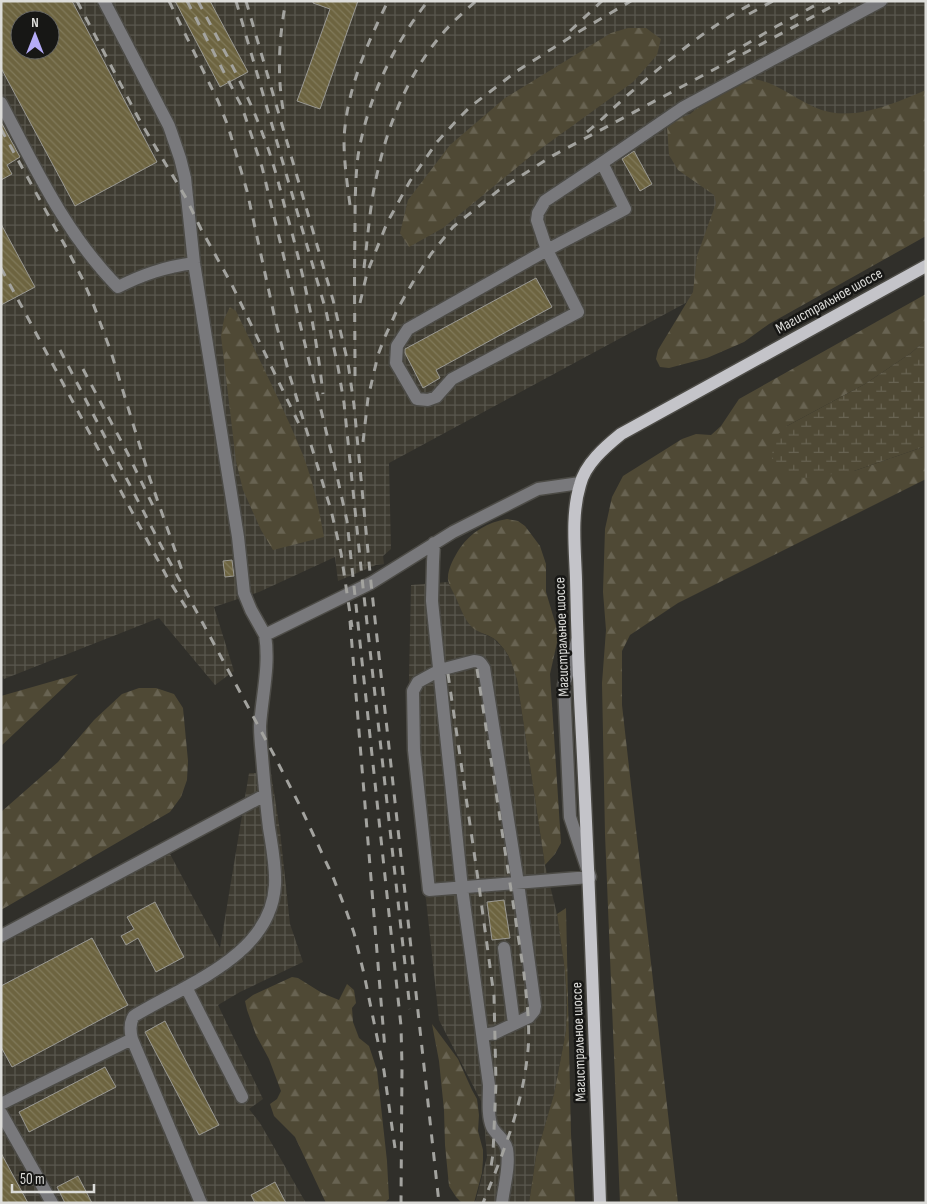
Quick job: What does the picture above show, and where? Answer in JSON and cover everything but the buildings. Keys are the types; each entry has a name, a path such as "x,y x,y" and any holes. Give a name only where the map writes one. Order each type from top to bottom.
{"main road":[{"name":"Магистральное шоссе","path":"600,1203 590,877 577,641 574,543 575,508 580,483 591,463 603,448 621,434 926,266"}],"lane":[{"path":"104,1 169,126 176,142 185,178 194,263 236,523 244,593 265,635 268,659 260,728 265,796 274,866 275,885 270,912 260,931 238,953 220,967 134,1016 130,1025 132,1039 201,1203"},
{"path":"602,163 625,209 547,250 408,329 397,346 396,363 417,399 428,400 436,397 452,379 578,312 547,250 538,220 538,213 545,201 684,108 881,1"},
{"path":"1,103 57,209 88,254 118,287 155,271 194,263"},
{"path":"265,635 372,583 453,532 538,488 580,483"},
{"path":"434,543 432,601 462,888 483,1035 489,1085 491,1125 506,1145 508,1151 502,1203"},
{"path":"483,1035 495,1033 532,1014 535,1006 518,882 484,668 482,663 474,661 440,670 418,682 413,691 414,750 429,890 518,882 590,877"},
{"path":"1,936 265,796"},
{"path":"504,948 514,1024"},
{"path":"186,987 242,1097"},
{"path":"1,1104 132,1039"},
{"path":"1,1113 52,1203"}],"shaded area":[{"path":"1,1 926,1 926,107 793,245 389,463 391,549 383,556 384,564 376,565 338,581 335,557 259,592 214,607 234,671 215,685 159,618 4,679 1,675"},
{"path":"448,582 483,634 493,638 505,650 513,665 517,680 545,865 557,914 565,971 566,1031 554,1094 536,1156 529,1203 475,1203 487,1157 483,1105 439,1020 411,760 409,678 411,585"},
{"path":"249,773 271,773 280,831 290,924 303,962 240,992 218,1005 263,1099 249,1109 260,1123 306,1203 1,1203 1,944 169,852 220,948"}],"green space":[{"path":"628,28 646,28 661,39 657,55 633,82 532,155 443,228 409,247 400,233 408,200 450,145 505,98 611,33"},
{"path":"751,78 769,83 814,107 828,112 842,113 857,113 871,110 926,90 926,236 769,324 744,342 707,358 669,368 660,367 656,359 658,350 693,292 697,256 716,203 714,195 678,170 669,155 667,127 673,120 689,115 717,92"},
{"path":"926,294 926,340 911,353 865,384 787,426 854,471 926,446 926,479 678,603 630,635 622,651 622,705 678,1203 620,1203 605,834 602,683 606,630 603,592 605,529 612,497 623,476 682,439 696,434 711,435 721,426 739,399"},
{"path":"230,307 236,311 303,455 310,475 324,537 273,550 261,530 243,490 236,461 221,336 224,319"},
{"path":"926,340 926,446 854,471 797,479 779,472 772,456 774,438 787,426 865,384 911,353"},
{"path":"507,519 518,521 525,526 540,546 546,564 546,592 558,638 550,674 561,843 555,854 545,865 517,680 513,668 506,653 497,642 491,637 475,630 467,620 448,580 453,559 464,542 487,525"},
{"path":"78,674 1,746 1,696"},
{"path":"139,688 156,688 174,694 183,708 188,761 187,780 181,797 170,812 1,910 1,812 58,762 94,720 122,694"},
{"path":"566,908 571,1134 575,1203 529,1203 536,1156 554,1094 566,1031 565,971 557,914"},
{"path":"292,977 298,978 322,993 339,1000 347,984 354,990 356,1003 352,1008 353,1022 359,1038 369,1046 377,1070 387,1161 389,1199 384,1203 326,1203 295,1137 274,1116 270,1104 277,1099 281,1091 269,1059 256,1035 245,1001 253,995"},
{"path":"432,1024 458,1059 477,1099 478,1131 483,1150 483,1160 482,1173 474,1203 462,1203 449,1186 439,1061"}],"railway":[{"path":"77,1 140,121 186,198 232,285 299,424"},
{"path":"169,1 218,101 228,126 247,191 288,370 331,510 341,553 352,627"},
{"path":"187,1 242,107 262,167 347,521 401,1026 401,1203"},
{"path":"198,1 249,100 272,160 308,298 323,394"},
{"path":"236,1 326,311 338,367 344,403 410,1009"},
{"path":"246,1 333,300 348,363 439,1203"},
{"path":"283,109 280,55 286,1"},
{"path":"350,205 344,140 349,104 365,51 388,1"},
{"path":"355,376 355,203 356,175 362,135 383,74 415,18 428,1"},
{"path":"364,268 375,182 388,133 402,97 431,48 451,24 476,1"},
{"path":"570,31 602,1"},
{"path":"360,303 367,273 387,223 410,181 437,142 470,107 517,71 631,1"},
{"path":"587,132 630,93 691,43 740,10 757,1"},
{"path":"749,14 773,1"},
{"path":"728,55 823,1"},
{"path":"363,442 368,398 378,355 384,339 397,310 413,282 431,254 453,227 499,190 552,156 842,1"},
{"path":"1,129 68,251 94,306 111,352 150,479 183,573"},
{"path":"1,268 167,577 190,614"},
{"path":"60,350 166,555 274,755 333,877 354,933 364,974 384,1071 395,1148"},
{"path":"83,369 155,510"},
{"path":"350,621 385,1050"},
{"path":"477,669 524,974 529,1027 527,1059 520,1096 504,1150 483,1203"},
{"path":"448,674 494,996 496,1083 493,1154 490,1173"}]}
